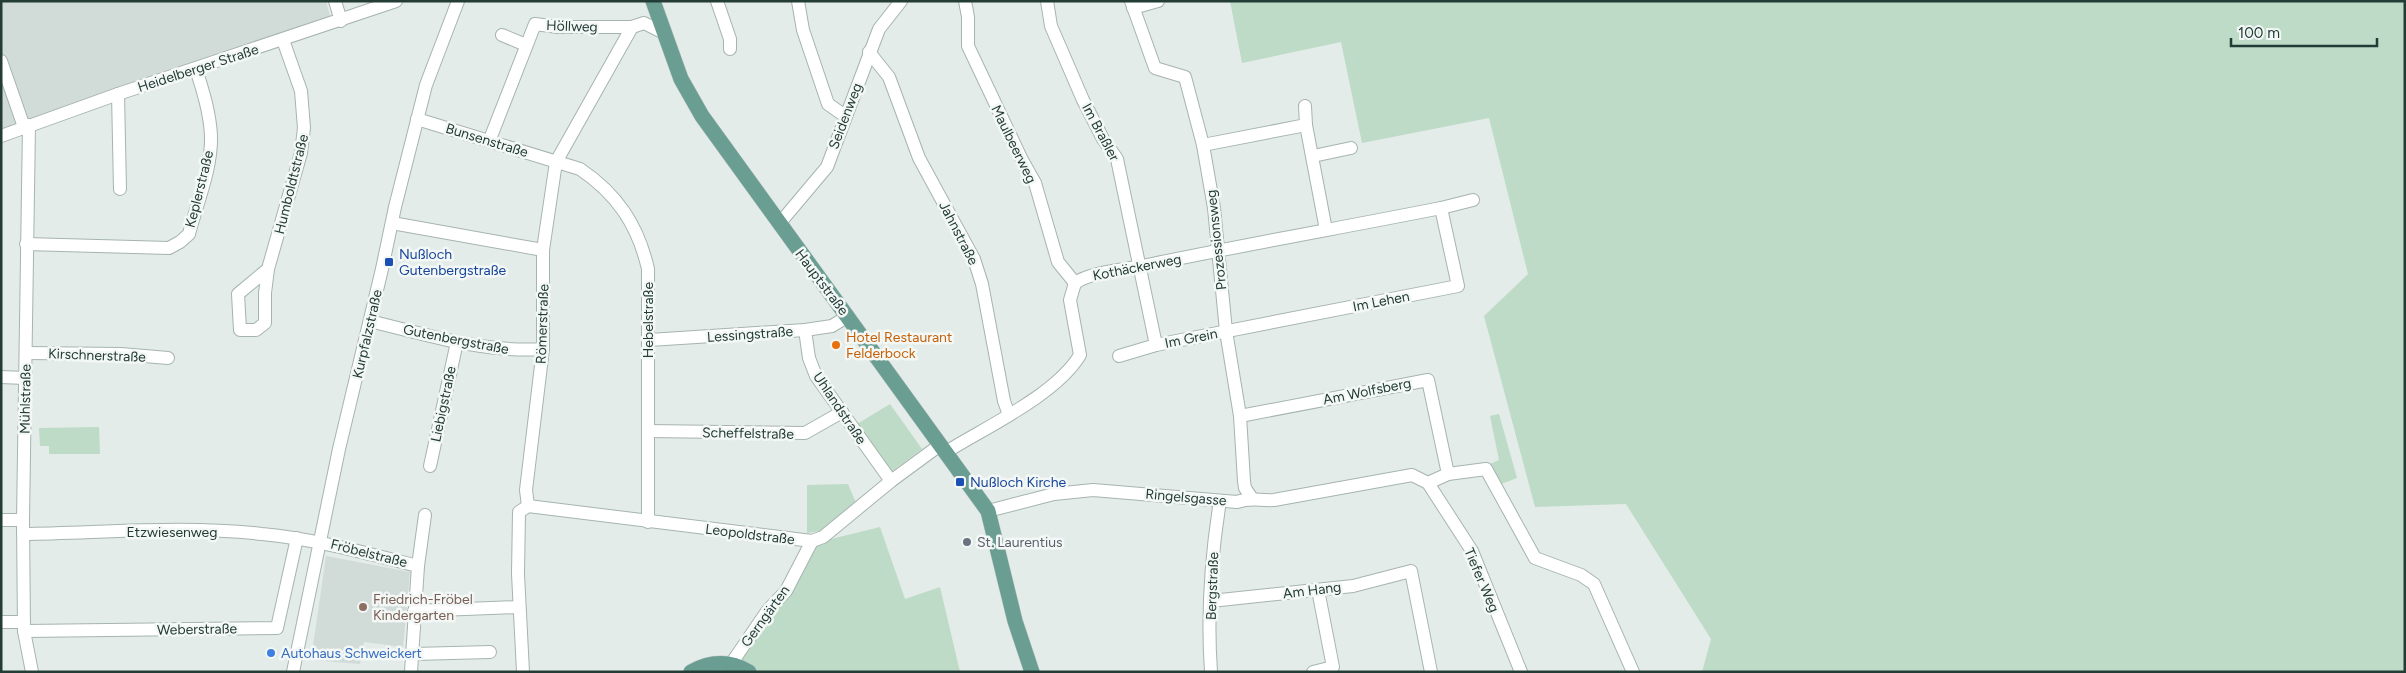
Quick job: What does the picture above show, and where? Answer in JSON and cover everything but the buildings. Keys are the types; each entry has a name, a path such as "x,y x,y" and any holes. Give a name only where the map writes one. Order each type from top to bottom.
{"main road":[{"name":"Hauptstraße","path":"653,1 681,79 702,116 988,510 1016,627 1032,672"},
{"path":"691,672 707,664 731,664 749,672"}],"street":[{"path":"335,1 341,21"},
{"name":"Heidelberger Straße","path":"1,136 118,94 341,21 396,1"},
{"name":"Kurpfalzstraße","path":"293,672 339,449 417,119 426,84 458,1"},
{"path":"717,1 730,39 730,49"},
{"path":"798,1 804,30 828,104 845,116"},
{"name":"Seidenweg","path":"779,224 827,166 879,28 900,1"},
{"name":"Maulbeerweg","path":"965,1 968,17 968,46 1022,160 1035,183 1058,262 1074,283"},
{"name":"Im Braßler","path":"1047,1 1051,26 1069,67 1103,139 1118,159 1138,267"},
{"name":"Prozessionsweg","path":"1158,1 1132,5 1155,68 1185,76 1203,145 1214,208 1226,331 1240,416 1245,488 1251,497"},
{"path":"632,27 644,22 664,32"},
{"name":"Höllweg","path":"490,140 535,24 558,27 632,27"},
{"name":"Römerstraße","path":"523,672 519,607 519,512 528,506 526,490 543,349 543,250 556,162 632,27"},
{"path":"502,35 526,45"},
{"name":"Humboldtstraße","path":"268,269 301,153 304,128 301,91 283,40"},
{"name":"Jahnstraße","path":"869,52 889,78 919,158 974,259 982,284 1004,401 1009,415"},
{"name":"Mühlstraße","path":"1,61 26,126 24,627 32,672"},
{"name":"Keplerstraße","path":"26,244 169,248 189,234 210,154 211,137 206,101 196,69"},
{"path":"118,94 120,189"},
{"path":"1305,106 1306,125 1326,230"},
{"name":"Bunsenstraße","path":"417,119 490,140 556,162"},
{"path":"1203,145 1306,125"},
{"path":"1313,156 1350,148"},
{"name":"Hebelstraße","path":"556,162 580,169 599,181 619,202 638,234 648,269 648,522"},
{"path":"1217,250 1441,208 1473,200"},
{"name":"Im Lehen","path":"1226,331 1458,286 1441,208"},
{"path":"392,223 543,250"},
{"name":"Kothäckerweg","path":"1009,415 1067,373 1080,355 1070,300 1074,283 1084,278 1217,250"},
{"name":"Im Grein","path":"1138,267 1156,345"},
{"name":"Lessingstraße","path":"649,340 805,330 832,326 848,316"},
{"name":"Gutenbergstraße","path":"370,321 457,342 504,350 543,349"},
{"name":"Uhlandstraße","path":"805,330 809,358 816,376 891,481"},
{"name":"Im Grein","path":"1119,356 1156,345 1226,331"},
{"name":"Liebigstraße","path":"430,466 457,342"},
{"name":"Kirschnerstraße","path":"26,352 121,354 168,358"},
{"path":"1,377 25,378"},
{"name":"Am Wolfsberg","path":"1240,416 1428,380 1448,474"},
{"name":"Scheffelstraße","path":"648,431 805,434 842,412"},
{"path":"943,448 1009,415"},
{"name":"Leopoldstraße","path":"528,506 812,541 823,537 891,481 943,448"},
{"path":"1428,483 1448,474 1486,469 1535,558 1581,575 1594,584 1633,672"},
{"name":"Ringelsgasse","path":"988,510 1054,494 1093,490 1237,502 1251,497 1263,501 1274,500 1412,475 1428,483"},
{"name":"Tiefer Weg","path":"1428,483 1472,551 1521,672"},
{"name":"Bergstraße","path":"1212,672 1211,601 1213,544 1220,501"},
{"name":"Fröbelstraße","path":"411,672 414,654 414,611 424,516"},
{"path":"1,520 23,520"},
{"name":"Etzwiesenweg","path":"23,534 200,531 260,533 320,541"},
{"name":"Weberstraße","path":"1,622 24,627 277,628 297,538"},
{"name":"Fröbelstraße","path":"320,541 418,566"},
{"name":"Gerngärten","path":"731,664 768,610 786,590 812,541"},
{"name":"Am Hang","path":"1211,601 1352,586 1411,572 1431,672"},
{"path":"1313,672 1333,666 1318,590"},
{"path":"414,611 519,607"},
{"path":"414,654 490,652"}],"shaded area":[{"path":"1,1 326,1 330,16 1,129"},
{"name":"Friedrich-Fröbel Kindergarten","path":"326,556 410,572 403,647 364,642 360,664 311,660"}],"green space":[{"path":"1230,1 2405,1 2405,672 1702,672 1711,639 1626,504 1535,507 1484,316 1528,274 1489,118 1362,143 1341,42 1242,63"},
{"path":"890,404 922,449 892,471 857,424"},
{"path":"1499,414 1517,478 1499,485 1490,464 1499,460 1490,416"},
{"path":"99,427 100,454 49,454 49,446 40,446 39,428"},
{"path":"848,484 856,503 820,531 807,533 807,485"},
{"path":"880,527 905,599 940,587 960,672 756,672 739,660 815,543"}],"place":[{"name":"Nußloch Gutenbergstraße","path":"389,262"},
{"name":"Hotel Restaurant Felderbock","path":"836,345"},
{"name":"Nußloch Kirche","path":"960,482"},
{"name":"St. Laurentius","path":"967,542"},
{"name":"Friedrich-Fröbel Kindergarten","path":"363,607"},
{"name":"Autohaus Schweickert","path":"271,653"}]}
